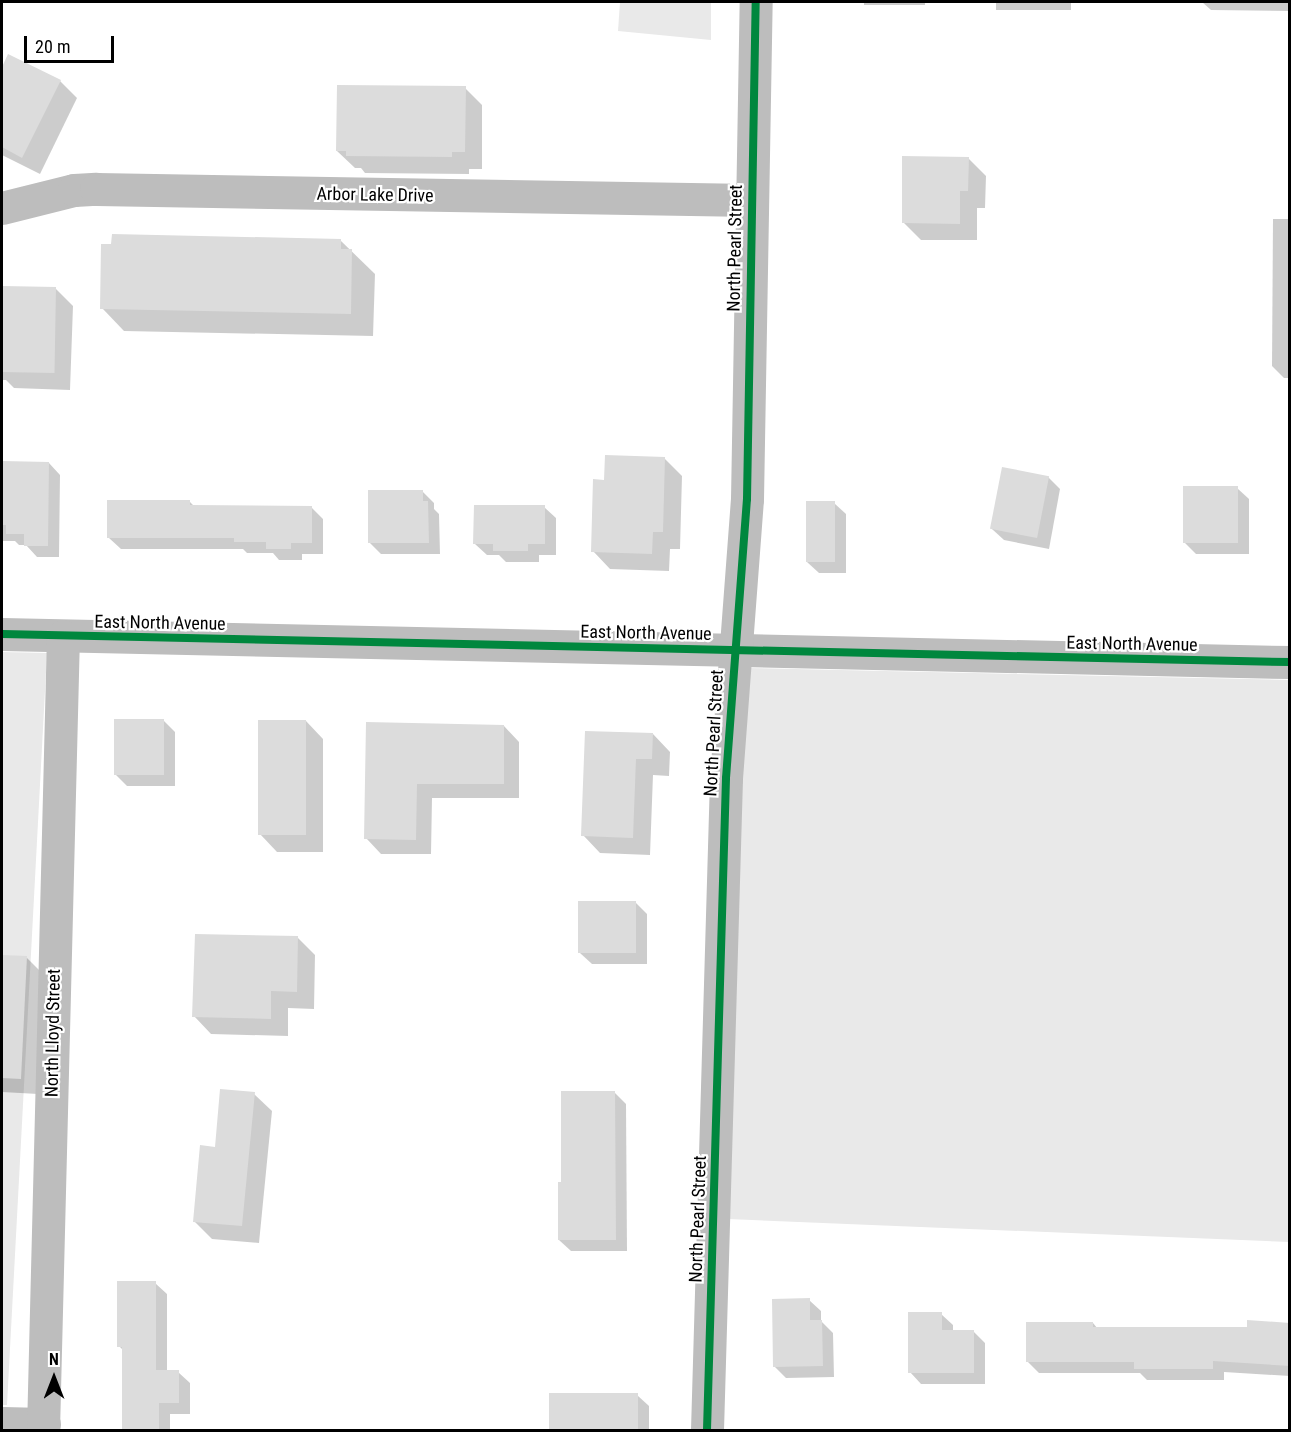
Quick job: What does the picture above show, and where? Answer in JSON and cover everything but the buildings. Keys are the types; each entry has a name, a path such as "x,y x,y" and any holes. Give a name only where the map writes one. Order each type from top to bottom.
{"street":[{"name":"North Pearl Street","path":"707,1431 726,778 747,499 756,2"},
{"name":"Arbor Lake Drive","path":"2,208 74,190 96,189 751,200"},
{"name":"East North Avenue","path":"2,634 1290,662"},
{"name":"North Lloyd Street","path":"43,1427 63,636"},
{"path":"2,1423 43,1427"}],"shaded area":[{"path":"620,2 711,2 711,40 618,31"},
{"path":"2,652 47,653 7,1405 2,1405"},
{"path":"748,668 1289,680 1289,1242 728,1219 741,779"}],"cycle path":[{"path":"707,1430 726,778 747,499 756,2"},
{"path":"2,634 1290,662"}]}
